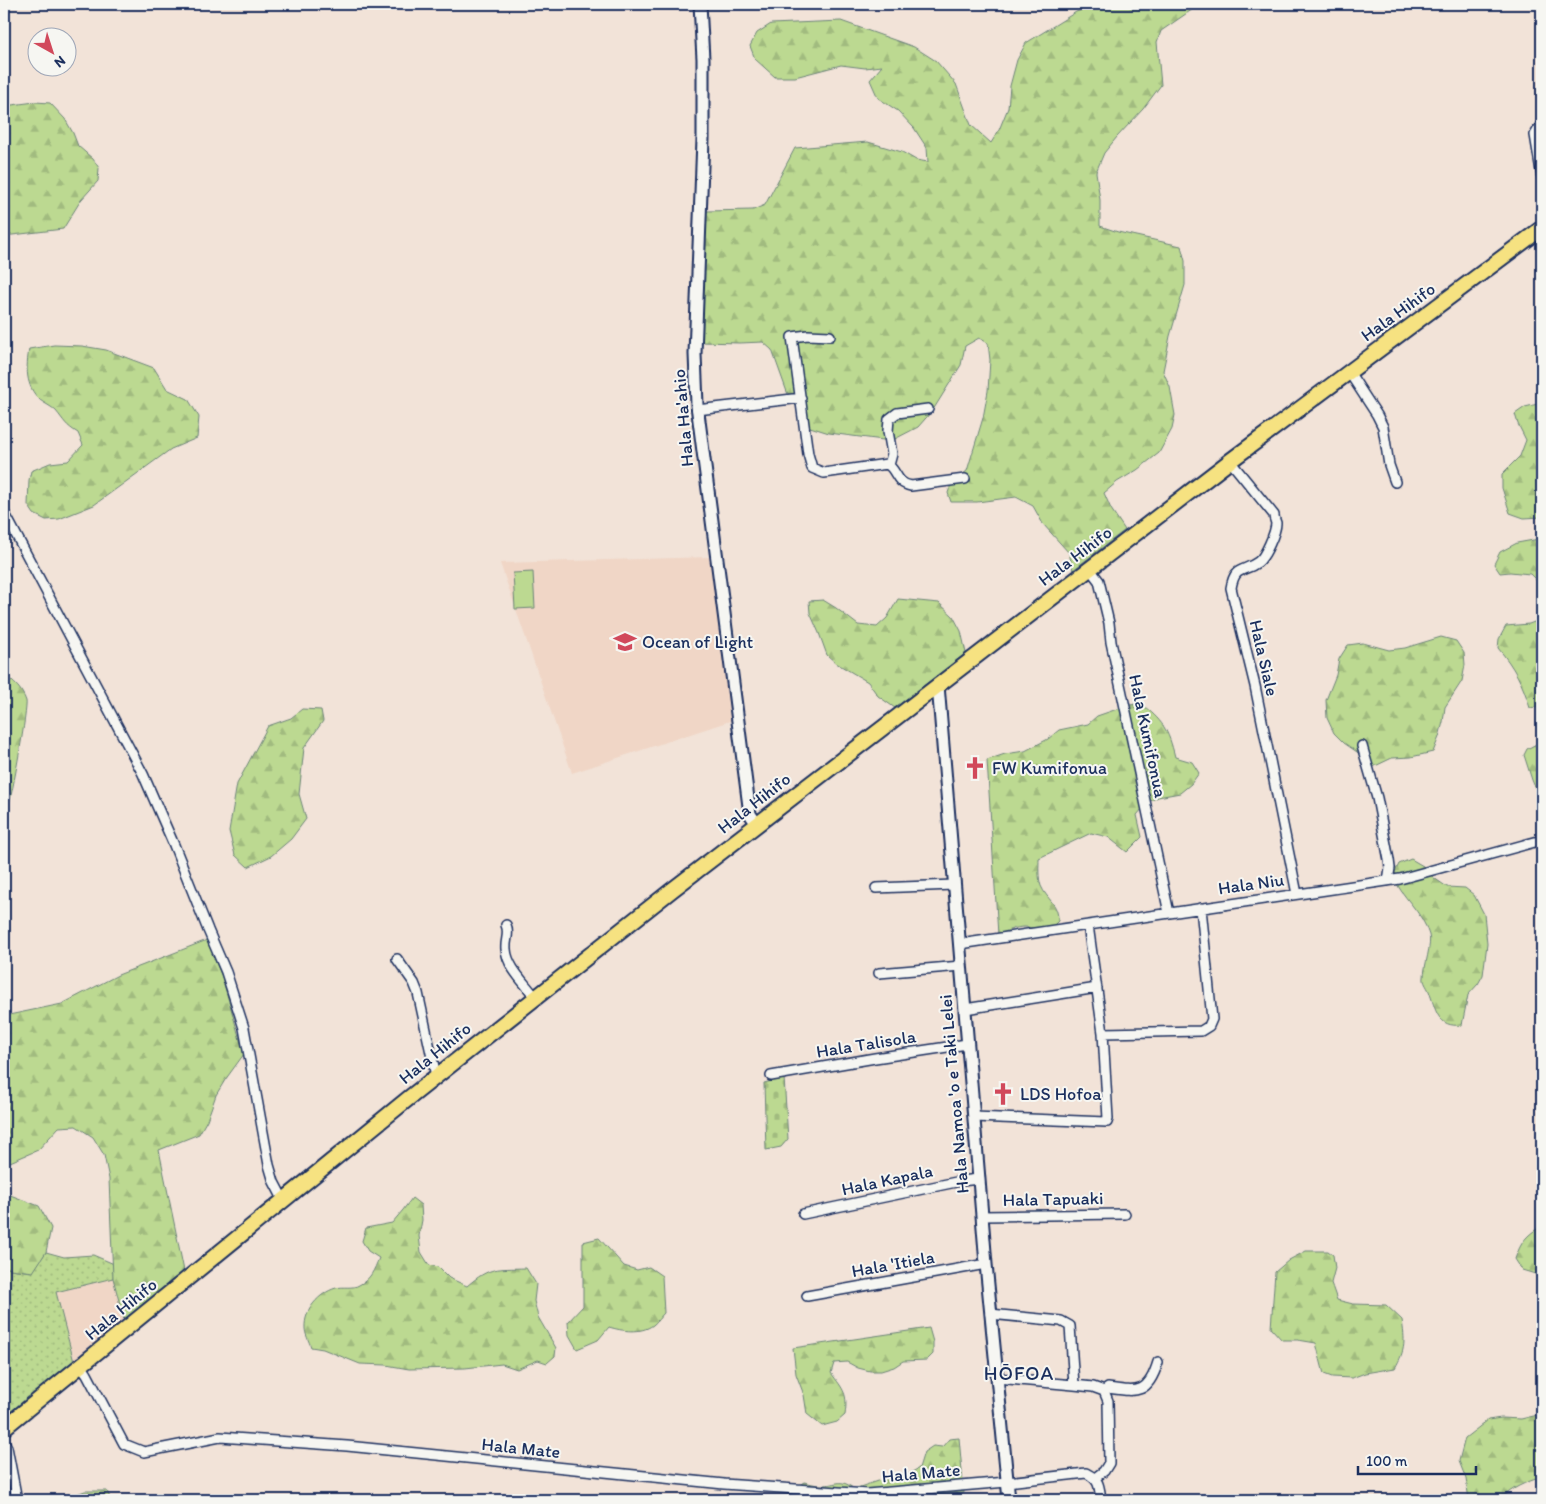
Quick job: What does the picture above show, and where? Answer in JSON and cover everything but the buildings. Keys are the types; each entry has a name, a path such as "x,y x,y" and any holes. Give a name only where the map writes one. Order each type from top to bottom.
{"main road":[{"name":"Hala Hihifo","path":"4,1428 535,997 1089,568 1542,228"}],"street":[{"name":"Hala Ha'ahio","path":"700,4 703,60 703,139 694,354 697,410 750,814 757,824"},
{"path":"1542,123 1535,135 1542,177"},
{"path":"830,336 808,335 792,337 808,454 812,468 824,474 887,464 904,485 911,486 965,479"},
{"path":"1349,372 1383,427 1389,465 1395,482"},
{"path":"697,410 801,398"},
{"path":"889,465 892,454 888,419 897,413 928,409"},
{"name":"Hala Siale","path":"1230,461 1274,515 1276,525 1266,554 1257,563 1241,569 1233,577 1231,588 1255,686 1297,894"},
{"path":"4,512 143,774 178,853 226,972 244,1028 269,1164 274,1182 284,1201"},
{"name":"Hala Kumifonua","path":"1089,568 1099,581 1109,623 1111,642 1169,913"},
{"name":"Hala Namoa 'o e Taki Lelei","path":"938,685 990,1314 1009,1500"},
{"path":"1362,746 1377,798 1389,860 1388,881"},
{"name":"Hala Niu","path":"960,944 1400,879 1542,840"},
{"path":"876,888 954,885"},
{"path":"1103,1033 1201,1031 1209,1026 1212,1019 1201,908"},
{"path":"506,925 508,929 506,948 508,959 516,973 535,997"},
{"path":"974,1117 1107,1122 1103,1033 1088,925"},
{"path":"397,959 409,974 416,988 436,1076"},
{"path":"879,974 962,966"},
{"path":"965,1009 1097,988"},
{"name":"Hala Talisola","path":"770,1076 967,1044"},
{"name":"Hala Kapala","path":"803,1214 961,1181 979,1179"},
{"name":"Hala Tapuaki","path":"982,1216 1126,1214"},
{"name":"Hala 'Itiela","path":"807,1296 986,1264"},
{"path":"990,1314 1061,1321 1070,1326 1074,1385"},
{"path":"1104,1391 1108,1388 1133,1391 1146,1386 1154,1377 1158,1362"},
{"name":"Hala Mate","path":"81,1365 124,1444 144,1452 220,1437 347,1446 724,1484 867,1494 1086,1473 1095,1478"},
{"path":"997,1378 1094,1387 1104,1391 1108,1401 1109,1463 1104,1471 1095,1478 1098,1482 1101,1500"},
{"path":"4,1442 7,1447 17,1500"}],"shaded area":[{"name":"Ocean of Light","path":"711,557 733,720 572,773 500,563"},
{"path":"113,1278 124,1320 74,1362 56,1292"}],"green space":[{"path":"1098,4 1193,4 1193,9 1161,31 1157,42 1161,85 1143,109 1104,153 1096,172 1100,200 1100,226 1118,232 1181,246 1185,261 1185,285 1170,336 1163,371 1170,387 1175,415 1172,429 1159,453 1104,493 1111,509 1125,530 1073,570 1069,553 1043,524 1033,506 1016,497 977,502 951,502 948,493 952,482 967,471 983,418 988,391 990,360 988,343 979,338 965,346 961,365 933,410 918,427 891,441 829,433 810,427 787,392 772,350 763,342 701,342 706,211 753,210 765,205 795,148 868,142 902,152 916,160 928,162 927,148 914,128 898,111 878,98 870,80 882,66 865,68 841,65 795,77 775,77 755,59 750,46 757,33 771,24 841,21 914,47 936,61 956,84 971,125 991,143 999,130 1008,108 1010,86 1017,60 1026,43 1076,12"},
{"path":"35,102 50,103 65,119 78,146 93,159 99,168 98,181 81,200 63,229 4,236 4,106"},
{"path":"54,345 82,346 106,350 154,368 167,389 188,399 199,417 197,438 171,449 94,505 59,519 46,520 34,514 28,505 31,471 50,463 68,461 83,445 78,433 54,409 35,395 29,382 27,363 29,349"},
{"path":"1542,403 1542,517 1524,518 1510,513 1502,488 1502,474 1520,456 1526,440 1515,414 1525,407"},
{"path":"1542,540 1542,586 1530,574 1500,573 1494,564 1500,552 1517,543"},
{"path":"533,572 535,608 515,609 513,573"},
{"path":"898,599 939,603 953,616 961,631 966,653 895,708 878,696 868,682 836,663 827,655 810,613 809,601 823,600 858,625 877,627 887,618"},
{"path":"1542,619 1542,706 1530,708 1517,676 1498,648 1499,639 1506,626 1529,624"},
{"path":"1441,637 1456,641 1464,653 1465,665 1462,681 1445,707 1439,737 1433,752 1411,757 1392,758 1371,768 1360,754 1334,733 1327,718 1326,700 1336,675 1339,659 1348,645 1363,643 1389,650 1405,648"},
{"path":"4,675 22,693 26,701 26,707 13,787 8,807 4,813"},
{"path":"1140,703 1164,726 1175,757 1192,762 1199,773 1191,784 1180,793 1158,797 1147,803 1137,815 1142,837 1127,852 1108,837 1091,833 1039,858 1041,886 1057,910 1058,921 1047,928 1021,927 998,935 987,760 1005,754 1025,751 1048,739 1059,730 1088,724 1097,716"},
{"path":"302,709 321,710 323,721 304,748 299,794 306,819 291,839 271,856 248,867 235,855 229,831 237,784 268,726 291,718"},
{"path":"1542,741 1542,804 1524,755 1527,749"},
{"path":"1411,859 1423,866 1434,878 1447,887 1465,888 1474,895 1484,914 1487,944 1483,975 1468,995 1462,1025 1447,1024 1442,1021 1424,981 1429,935 1422,919 1401,891 1393,876 1399,864"},
{"path":"207,940 222,977 244,1054 216,1095 207,1120 199,1134 159,1150 184,1271 124,1320 113,1278 109,1179 104,1155 93,1137 76,1126 59,1127 38,1150 10,1162 4,1161 4,1016 62,1004 118,975"},
{"path":"784,1078 788,1139 781,1147 766,1150 764,1083"},
{"path":"4,1193 39,1206 51,1228 46,1252 33,1272 10,1269 4,1265"},
{"path":"412,1198 421,1205 422,1220 419,1236 421,1252 429,1265 438,1267 449,1278 467,1286 482,1275 494,1270 526,1268 536,1284 534,1301 538,1317 556,1348 555,1356 547,1363 538,1360 517,1369 502,1364 465,1368 409,1369 386,1365 360,1364 323,1349 311,1347 306,1335 305,1321 314,1303 330,1290 339,1287 357,1286 369,1277 379,1258 368,1251 362,1241 366,1228 392,1223"},
{"path":"1542,1226 1542,1276 1522,1270 1515,1259 1525,1240"},
{"path":"599,1238 624,1266 637,1270 649,1267 662,1276 664,1313 653,1325 643,1330 625,1330 609,1327 598,1340 577,1349 569,1335 568,1322 583,1306 583,1242"},
{"path":"1306,1251 1328,1251 1333,1255 1335,1268 1331,1283 1337,1300 1353,1304 1386,1305 1402,1320 1404,1345 1395,1368 1365,1373 1352,1378 1332,1377 1324,1374 1316,1343 1282,1340 1271,1328 1275,1272 1289,1260"},
{"path":"46,1252 64,1257 93,1255 114,1264 113,1278 56,1292 74,1362 4,1419 4,1265 10,1269 32,1272"},
{"path":"929,1328 933,1342 933,1354 927,1360 903,1361 894,1367 881,1371 858,1368 847,1362 834,1363 831,1373 844,1392 846,1402 845,1415 837,1422 822,1426 807,1414 804,1395 796,1374 793,1348"},
{"path":"1542,1414 1542,1477 1519,1486 1500,1500 1469,1500 1466,1479 1459,1461 1465,1438 1488,1420 1501,1418 1521,1419"},
{"path":"959,1438 964,1493 861,1500 802,1500 794,1496 794,1488 804,1482 820,1485 845,1483 854,1489 892,1476 907,1475 919,1468 924,1452 933,1446 942,1447 949,1439"},
{"path":"85,1491 107,1491 111,1500 60,1500"}],"place":[{"name":"Ocean of Light","path":"625,642"},
{"name":"FW Kumifonua","path":"975,768"},
{"name":"LDS Hofoa","path":"1003,1094"}],"district":[{"name":"HŌFOA","path":"1019,1373"}]}
